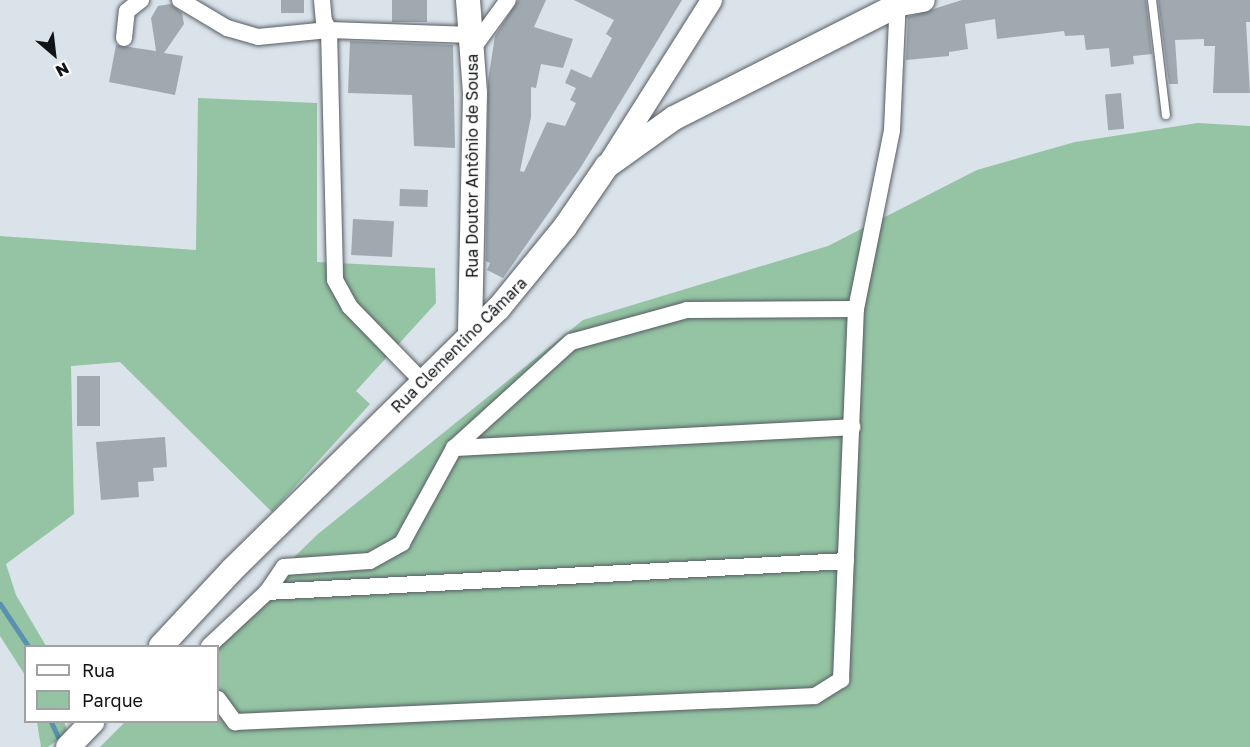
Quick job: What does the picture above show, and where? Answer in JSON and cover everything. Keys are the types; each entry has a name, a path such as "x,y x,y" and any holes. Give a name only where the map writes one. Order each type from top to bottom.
{"main road":[{"name":"Rua Doutor Antônio de Sousa","path":"468,0 472,42 475,211 470,333"},
{"name":"Rua Clementino Câmara","path":"162,645 232,570 527,276 606,166 674,118 907,1"},
{"path":"68,747 91,723"}],"street":[{"path":"124,38 127,11 141,0"},
{"path":"180,0 227,28 258,37 329,30 472,42 508,0"},
{"path":"322,0 324,21 329,30 335,280 350,308 423,382"},
{"path":"606,166 711,0"},
{"path":"219,700 235,722 815,696 841,680 856,309 876,216 893,119 907,1"},
{"path":"210,645 267,592 284,567 370,561 402,543 454,448 571,342 687,310 856,309"},
{"path":"454,448 852,427"},
{"path":"267,592 846,561"}],"lane":[{"path":"1152,0 1166,115"}],"green space":[{"path":"198,98 317,103 317,262 435,268 436,303 356,391 370,404 272,512 120,362 71,366 74,514 6,564 16,595 45,645 24,645 24,673 0,636 0,236 196,250"},
{"path":"1198,123 1250,126 1250,747 100,747 124,723 219,723 219,645 203,645 318,534 583,320 828,246 977,170 1075,142"},
{"path":"37,723 64,723 68,732 48,747 41,747"}],"building":[{"path":"281,0 304,0 304,13 281,13"},
{"path":"392,0 427,0 427,22 392,22"},
{"path":"518,0 546,0 534,27 573,39 563,68 541,64 536,88 531,87 531,117 520,171 524,172 547,122 565,126 576,103 570,100 576,88 565,83 571,69 591,78 612,38 606,34 614,20 574,0 682,0 581,167 503,278 487,270 490,263 486,261 488,81 495,36"},
{"path":"962,0 1146,0 1152,54 1133,56 1134,64 1111,67 1109,48 1086,50 1084,35 1065,36 1064,31 997,39 995,19 965,24 968,49 949,52 949,56 906,60 908,17"},
{"path":"1158,0 1250,0 1250,22 1246,22 1250,93 1213,93 1215,46 1204,46 1204,39 1175,40 1178,84 1169,84"},
{"path":"171,4 182,13 184,24 164,53 183,56 175,95 109,82 116,45 156,51 151,18 158,6"},
{"path":"350,41 453,45 455,148 414,146 412,95 348,93"},
{"path":"1121,93 1124,129 1108,130 1105,94"},
{"path":"400,189 428,190 427,207 399,206"},
{"path":"353,219 394,221 392,257 351,255"},
{"path":"77,376 100,376 100,426 77,426"},
{"path":"165,437 167,467 153,468 154,481 138,482 139,497 101,500 96,442"}],"waterway":[{"path":"0,604 27,645"},
{"path":"51,723 59,739"}]}
